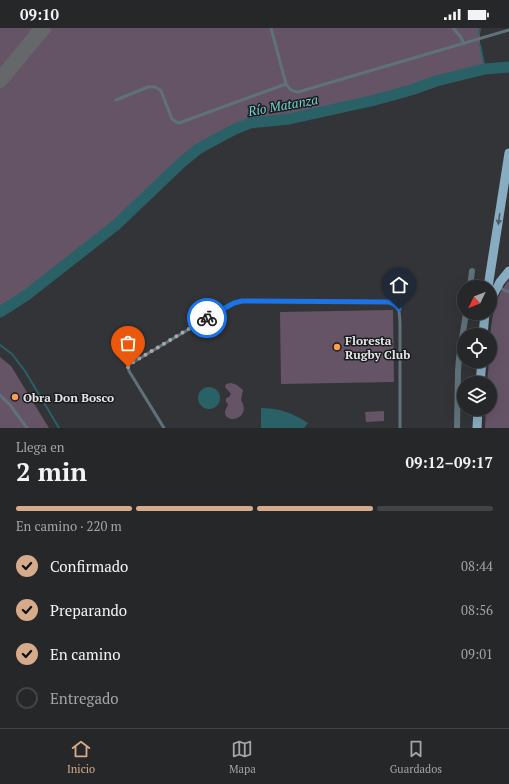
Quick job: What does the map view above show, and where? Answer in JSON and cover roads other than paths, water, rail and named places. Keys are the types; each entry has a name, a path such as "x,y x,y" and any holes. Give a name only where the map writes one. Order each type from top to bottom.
{"main road":[{"path":"494,280 509,153"},
{"path":"497,283 509,271"},
{"path":"477,428 478,416"}],"street":[{"path":"471,280 472,271"},
{"path":"457,428 458,371 465,320"}],"lane":[{"path":"271,28 286,84 294,92 509,30"},
{"path":"453,28 460,36 464,44"},
{"path":"116,100 154,86 161,91 172,119 179,123 286,84"},
{"path":"497,288 509,292"},
{"path":"164,428 128,367 130,364 220,311 234,303 242,301 394,303 399,309 400,323 400,428"},
{"path":"0,394 27,428"}],"water":[{"path":"209,387 217,390 220,398 217,406 209,409 201,406 198,398 201,390"},
{"path":"261,408 285,412 297,416 308,423 304,428 261,428"}],"waterway":[{"path":"479,34 480,28"},
{"path":"480,45 485,69"},
{"name":"Río Matanza","path":"0,312 28,294 116,225 181,163 198,149 233,130 250,123 289,119 371,101 411,90 436,81 485,69 509,67"},
{"path":"0,345 12,354 25,371 59,428"}],"place":[{"name":"Floresta Rugby Club","path":"337,347"},
{"name":"Obra Don Bosco","path":"15,397"}]}
